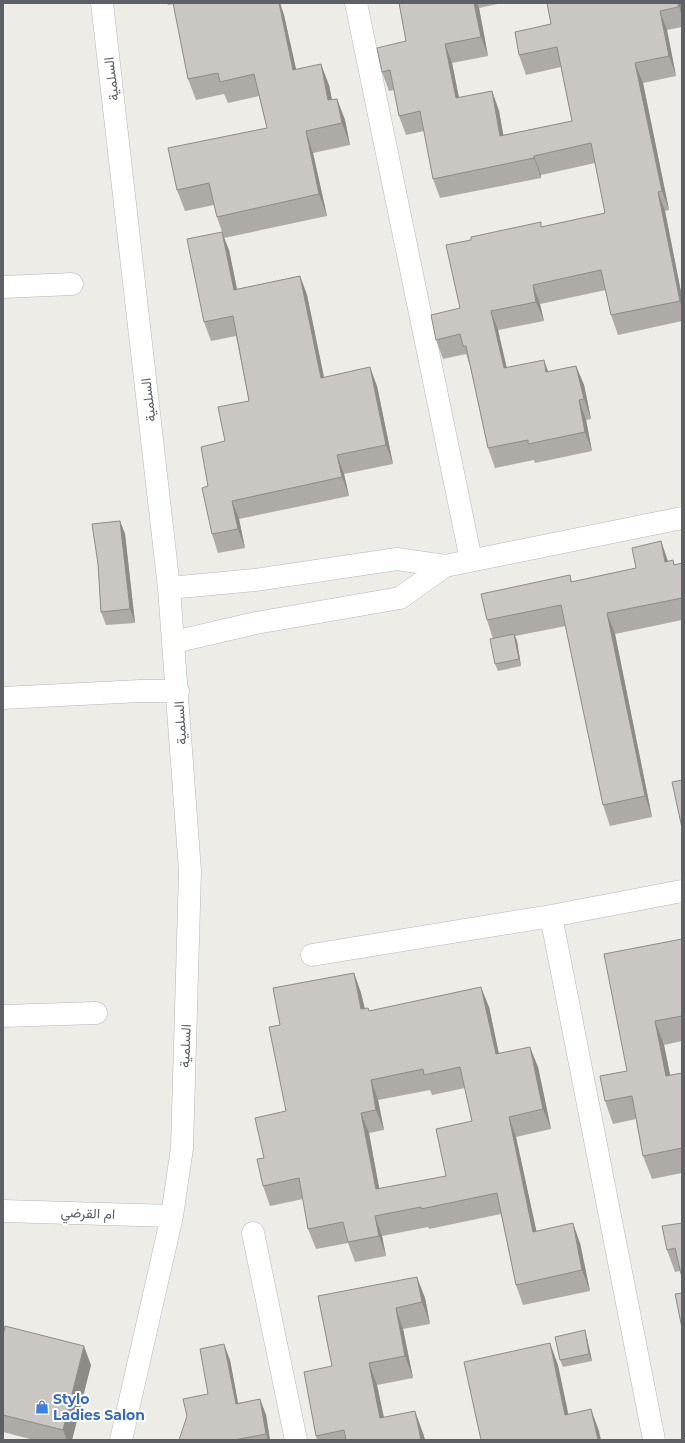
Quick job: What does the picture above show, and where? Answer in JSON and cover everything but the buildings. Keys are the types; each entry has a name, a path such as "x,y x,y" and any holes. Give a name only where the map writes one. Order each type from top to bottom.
{"street":[{"name":"السلمية","path":"102,3 169,588 178,691 190,871 182,1148 172,1216 121,1440"},
{"path":"356,3 471,560"},
{"path":"3,287 72,284"},
{"path":"169,588 255,580 396,559 445,566 682,518"},
{"path":"174,642 256,623 400,598 445,566"},
{"path":"3,698 140,691 178,691"},
{"path":"312,956 551,916 682,890"},
{"path":"551,916 654,1440"},
{"path":"3,1016 96,1013"},
{"name":"ام القرضي","path":"3,1211 172,1216"},
{"path":"253,1233 296,1440"}],"place":[{"name":"Stylo Ladies Salon","path":"42,1407"}]}
